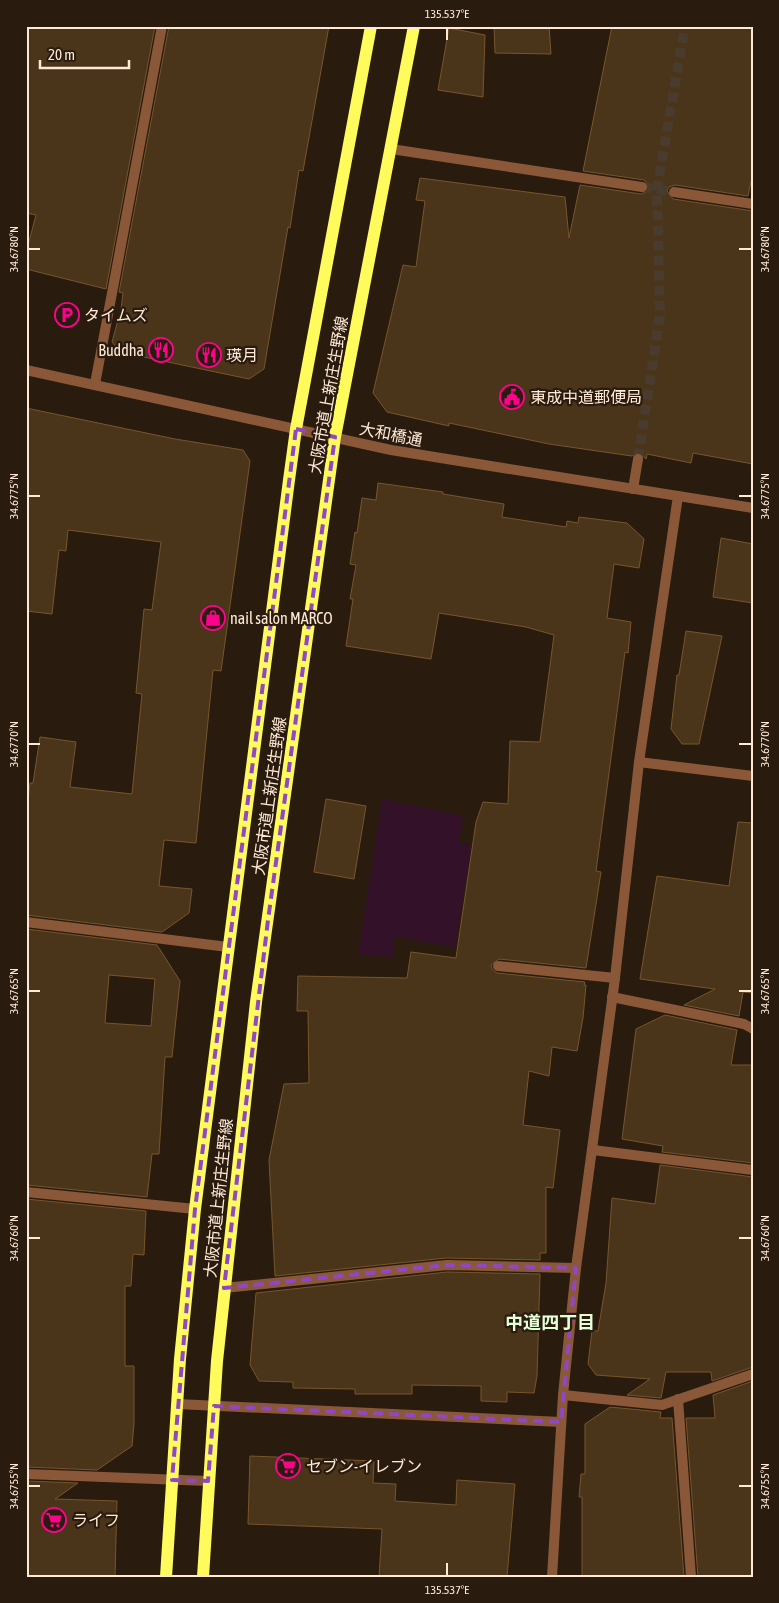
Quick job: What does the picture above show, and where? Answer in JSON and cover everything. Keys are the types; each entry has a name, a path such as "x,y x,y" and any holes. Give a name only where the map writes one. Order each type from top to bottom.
{"main road":[{"name":"大阪市道上新庄生野線","path":"166,1577 177,1404 195,1209 296,429 371,26"},
{"name":"大阪市道上新庄生野線","path":"203,1577 208,1481 224,1288 256,1002 335,437 414,26"}],"street":[{"path":"95,384 162,26"},
{"path":"391,149 642,187"},
{"path":"674,192 753,204"},
{"name":"大和橋通","path":"26,370 391,450 753,508"},
{"path":"633,489 638,459"},
{"path":"552,1577 563,1395 576,1268 615,978 639,762 678,496"},
{"path":"639,762 753,776"},
{"path":"26,922 228,947"},
{"path":"498,966 615,978"},
{"path":"612,997 744,1024 753,1029"},
{"path":"593,1150 753,1170"},
{"path":"26,1192 195,1209"},
{"path":"224,1288 447,1265 576,1268"},
{"path":"563,1395 662,1405 753,1374"},
{"path":"678,1400 691,1577"},
{"path":"177,1404 561,1422"},
{"path":"26,1474 208,1481"}],"highlighted area":[{"path":"296,429 335,437 268,920 224,1288 447,1265 576,1268 561,1422 214,1406 208,1481 172,1480 195,1209"}],"shaded area":[{"path":"382,799 463,816 459,843 472,845 455,947 395,937 393,957 358,955"}],"building":[{"path":"26,26 155,26 106,289 26,269 26,253 36,215 26,213"},
{"path":"169,26 329,26 303,171 299,170 290,228 288,227 264,369 249,379 120,352 112,342 121,309 123,293 119,292"},
{"path":"494,26 549,26 551,54 495,53"},
{"path":"612,26 753,26 753,172 748,196 675,185 669,187 667,191 673,199 753,211 753,464 693,453 691,463 647,454 646,459 639,452 632,456 549,444 449,423 449,426 387,412 373,393 403,265 416,267 425,201 416,200 420,178 565,197 569,238 580,185 641,194 648,191 649,185 644,180 583,171"},
{"path":"449,28 485,35 483,97 438,90"},
{"path":"26,408 175,439 243,450 250,461 221,671 213,670 196,843 164,840 159,886 192,889 189,913 162,932 26,915 26,817 30,783 33,783 40,737 76,742 70,787 132,794 142,694 136,693 144,609 152,610 161,542 68,530 66,551 59,550 52,614 26,611"},
{"path":"378,483 443,492 443,494 504,504 502,517 566,527 567,521 578,523 579,517 627,523 644,539 639,568 614,564 607,618 631,622 628,653 625,652 596,871 601,872 586,968 499,959 491,965 492,969 497,973 585,982 583,1018 577,1051 552,1047 549,1076 529,1071 523,1125 560,1130 553,1188 546,1187 546,1253 540,1253 540,1260 446,1258 275,1276 269,1160 284,1084 309,1083 308,1011 297,1011 298,976 407,978 411,952 456,958 476,822 483,802 508,804 510,741 540,742 554,635 526,627 439,613 431,659 346,646 353,599 350,599 356,565 350,564 355,532 357,533 362,498 376,500"},
{"path":"721,538 753,544 753,603 713,597"},
{"path":"686,631 722,636 699,744 682,744 671,729 677,675 679,675"},
{"path":"326,799 366,806 354,879 314,872"},
{"path":"738,822 753,823 753,993 743,992 739,1016 684,1005 715,989 640,979 657,876 729,886"},
{"path":"26,929 157,945 180,981 172,1057 165,1057 159,1154 152,1154 147,1197 26,1185","holes":["109,975 155,979 151,1026 105,1023"]},
{"path":"665,1015 737,1030 731,1065 753,1065 753,1163 662,1152 663,1146 622,1139 636,1029"},
{"path":"660,1165 753,1177 753,1367 712,1381 711,1372 666,1372 661,1398 627,1395 650,1379 596,1375 588,1364 592,1331 598,1331 606,1283 612,1198 655,1204"},
{"path":"26,1199 146,1211 144,1255 133,1254 131,1286 125,1286 125,1366 134,1366 132,1446 97,1470 26,1467"},
{"path":"447,1272 540,1274 537,1376 534,1393 507,1392 507,1402 481,1401 481,1386 412,1385 412,1394 355,1394 355,1389 293,1388 293,1382 259,1381 250,1365 256,1293"},
{"path":"753,1381 753,1577 698,1577 686,1418 715,1418 713,1395"},
{"path":"610,1407 661,1412 660,1418 672,1418 684,1577 582,1577 582,1497 579,1497 581,1474 585,1474 585,1424"},
{"path":"250,1456 374,1461 373,1483 396,1484 395,1501 456,1505 457,1480 515,1484 507,1577 379,1577 382,1529 248,1524"},
{"name":"ライフ","path":"26,1481 78,1483 55,1499 117,1501 115,1577 26,1577"}],"tunnel":[{"path":"638,459 660,316 657,189 685,26"},
{"path":"642,187 674,192"}],"place":[{"name":"タイムズ","path":"67,315"},
{"name":"Buddha","path":"161,350"},
{"name":"瑛月","path":"209,355"},
{"name":"東成中道郵便局","path":"512,397"},
{"name":"nail salon MARCO","path":"213,618"},
{"name":"セブン-イレブン","path":"288,1466"},
{"name":"ライフ","path":"54,1520"}],"district":[{"name":"中道四丁目","path":"550,1323"}]}
